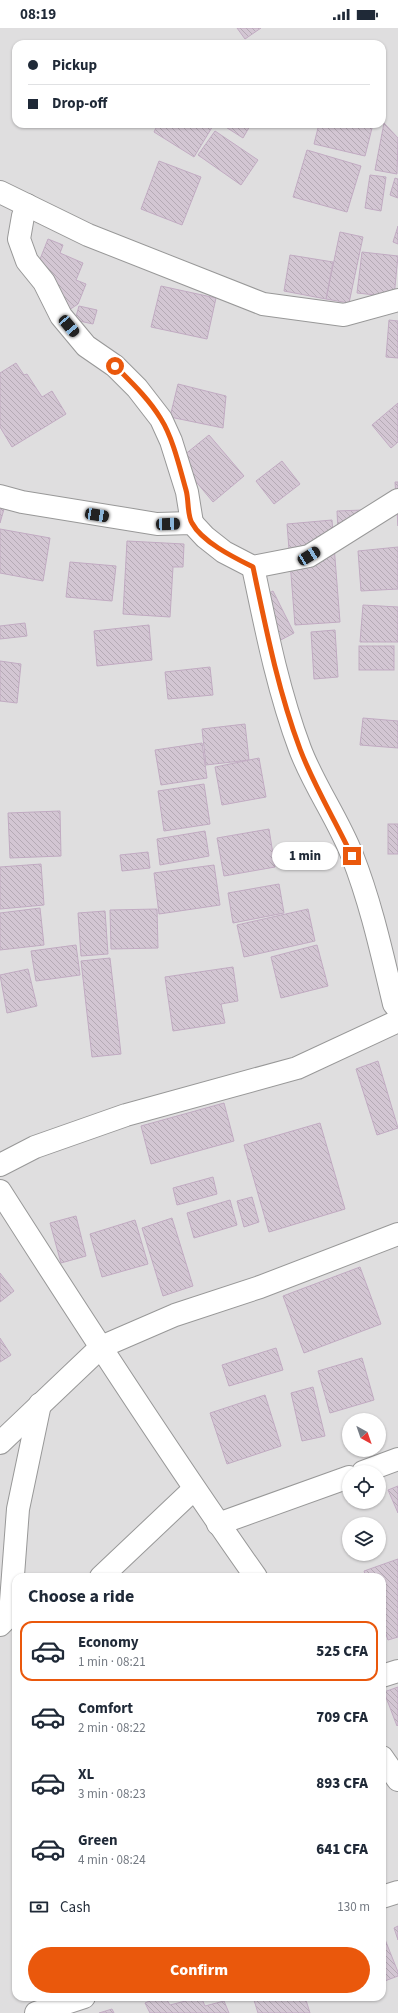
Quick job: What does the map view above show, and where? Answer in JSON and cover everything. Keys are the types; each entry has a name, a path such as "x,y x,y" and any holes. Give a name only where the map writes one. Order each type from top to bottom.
{"street":[{"path":"0,192 88,235 263,304 344,315 398,300"},
{"path":"27,205 23,216 19,239 27,261 44,282 61,316 86,346 121,372 137,388 161,419 172,441 187,492 192,523 205,537 224,552 253,567 309,556 398,500"},
{"path":"0,496 60,508 157,524 192,523"},
{"path":"253,567 270,653 284,702 300,750 352,856 378,935 394,1004 398,1009"},
{"path":"0,1165 35,1147 126,1115 297,1068 398,1021"},
{"path":"0,1191 194,1489 253,1573"},
{"path":"0,1443 101,1347 175,1315 260,1287 398,1234"},
{"path":"13,1573 18,1509 40,1404"},
{"path":"382,1465 398,1459"},
{"path":"218,1524 342,1480"},
{"path":"105,1573 194,1489"},
{"path":"9,1618 12,1582"},
{"path":"386,1675 398,1671"},
{"path":"386,1763 398,1780"},
{"path":"386,1896 398,1892"},
{"path":"36,2013 72,2001"}],"shaded area":[{"path":"0,28 398,28 398,2013 0,2013"}],"building":[{"path":"237,28 261,28 245,39"},
{"path":"386,125 398,138 397,174 375,170 383,128 386,128"},
{"path":"156,128 212,128 194,157 154,132"},
{"path":"227,128 249,128 243,138"},
{"path":"318,128 372,128 365,156 314,144"},
{"path":"215,131 258,160 241,185 198,155"},
{"path":"307,150 361,166 347,212 293,197"},
{"path":"159,161 201,177 182,225 141,209"},
{"path":"370,175 386,177 381,211 365,208"},
{"path":"395,178 398,179 398,198 390,195"},
{"path":"398,226 398,244 393,242"},
{"path":"340,232 363,237 349,303 326,299"},
{"path":"48,239 63,245 60,253 83,263 76,280 86,284 78,304 63,314 33,277"},
{"path":"362,252 398,256 394,297 357,293"},
{"path":"290,255 333,262 326,299 284,291"},
{"path":"161,286 216,298 207,339 151,327"},
{"path":"79,306 97,310 93,324 75,320"},
{"path":"389,320 398,321 398,358 386,357"},
{"path":"16,363 24,375 27,374 42,397 52,391 66,414 12,447 0,427 0,373"},
{"path":"178,384 226,396 223,428 170,417"},
{"path":"398,403 398,442 391,448 372,425"},
{"path":"209,435 244,476 213,502 178,460"},
{"path":"282,461 300,484 274,504 256,481"},
{"path":"395,482 398,482 398,526"},
{"path":"0,508 4,509 0,523"},
{"path":"363,510 338,531 337,511"},
{"path":"332,520 340,622 295,625 287,524"},
{"path":"0,529 50,538 43,581 0,573"},
{"path":"127,541 184,544 183,567 173,567 170,617 123,614"},
{"path":"398,547 398,589 361,591 358,551"},
{"path":"70,562 116,566 112,601 66,597"},
{"path":"273,591 294,633 275,643 254,600"},
{"path":"363,605 398,607 398,642 360,642"},
{"path":"25,623 27,636 0,639 0,626"},
{"path":"149,625 152,660 97,666 94,631"},
{"path":"335,630 338,677 314,679 311,632"},
{"path":"359,646 394,646 394,670 359,670"},
{"path":"0,661 21,664 17,703 0,701"},
{"path":"210,667 213,695 168,699 165,672"},
{"path":"363,718 398,721 398,748 360,745"},
{"path":"245,724 249,760 206,765 202,729"},
{"path":"202,743 207,778 161,785 155,750"},
{"path":"259,758 266,797 222,805 215,767"},
{"path":"204,784 210,824 164,831 158,791"},
{"path":"60,811 61,856 10,858 8,813"},
{"path":"388,824 398,824 398,854 388,854"},
{"path":"269,829 275,867 224,876 217,838"},
{"path":"205,831 209,856 160,865 157,839"},
{"path":"148,852 150,868 122,871 120,855"},
{"path":"41,864 44,905 0,909 0,867"},
{"path":"214,865 220,905 159,914 154,873"},
{"path":"279,884 284,913 233,923 228,893"},
{"path":"40,908 44,945 0,950 0,913"},
{"path":"157,909 158,948 111,949 110,910"},
{"path":"308,909 315,941 244,957 237,925"},
{"path":"105,911 108,954 81,956 78,913"},
{"path":"76,945 80,975 36,981 31,951"},
{"path":"317,945 328,986 281,998 271,957"},
{"path":"110,958 121,1054 92,1057 81,961"},
{"path":"233,967 238,1001 221,1004 225,1023 173,1031 165,977"},
{"path":"28,969 37,1006 7,1013 0,975"},
{"path":"378,1061 398,1128 377,1135 356,1069"},
{"path":"224,1103 234,1141 151,1164 141,1126"},
{"path":"320,1123 345,1209 269,1232 244,1145"},
{"path":"213,1177 217,1194 177,1205 173,1188"},
{"path":"252,1197 259,1222 244,1227 237,1201"},
{"path":"230,1200 237,1225 194,1238 187,1213"},
{"path":"76,1216 86,1256 61,1263 50,1223"},
{"path":"172,1218 193,1286 163,1296 142,1228"},
{"path":"135,1220 148,1264 102,1277 90,1234"},
{"path":"360,1267 381,1324 304,1353 283,1296"},
{"path":"0,1273 14,1291 0,1302"},
{"path":"0,1338 11,1355 0,1362"},
{"path":"276,1348 283,1370 229,1386 222,1365"},
{"path":"362,1358 374,1400 330,1413 318,1371"},
{"path":"313,1387 325,1436 302,1441 291,1393"},
{"path":"265,1395 281,1446 227,1464 210,1413"},
{"path":"398,1486 398,1513 388,1490"},
{"path":"398,1559 398,1637 388,1640 386,1634 386,1573 365,1573 364,1571"},
{"path":"398,1687 397,1726 386,1697 386,1691"},
{"path":"398,1926 398,1940 394,1928"},
{"path":"386,1942 398,1972 398,1976 386,1980"},
{"path":"149,2001 168,2001 170,2005 186,2001 203,2001 205,2006 224,2001 229,2013 150,2013 145,2003"},
{"path":"254,2001 306,2001 310,2013 258,2013"},
{"path":"112,2009 114,2013 99,2013"}],"route":[{"path":"115,366 151,404 161,419 172,441 187,492 192,523 205,537 224,552 253,567 270,653 300,750 352,856"}]}
